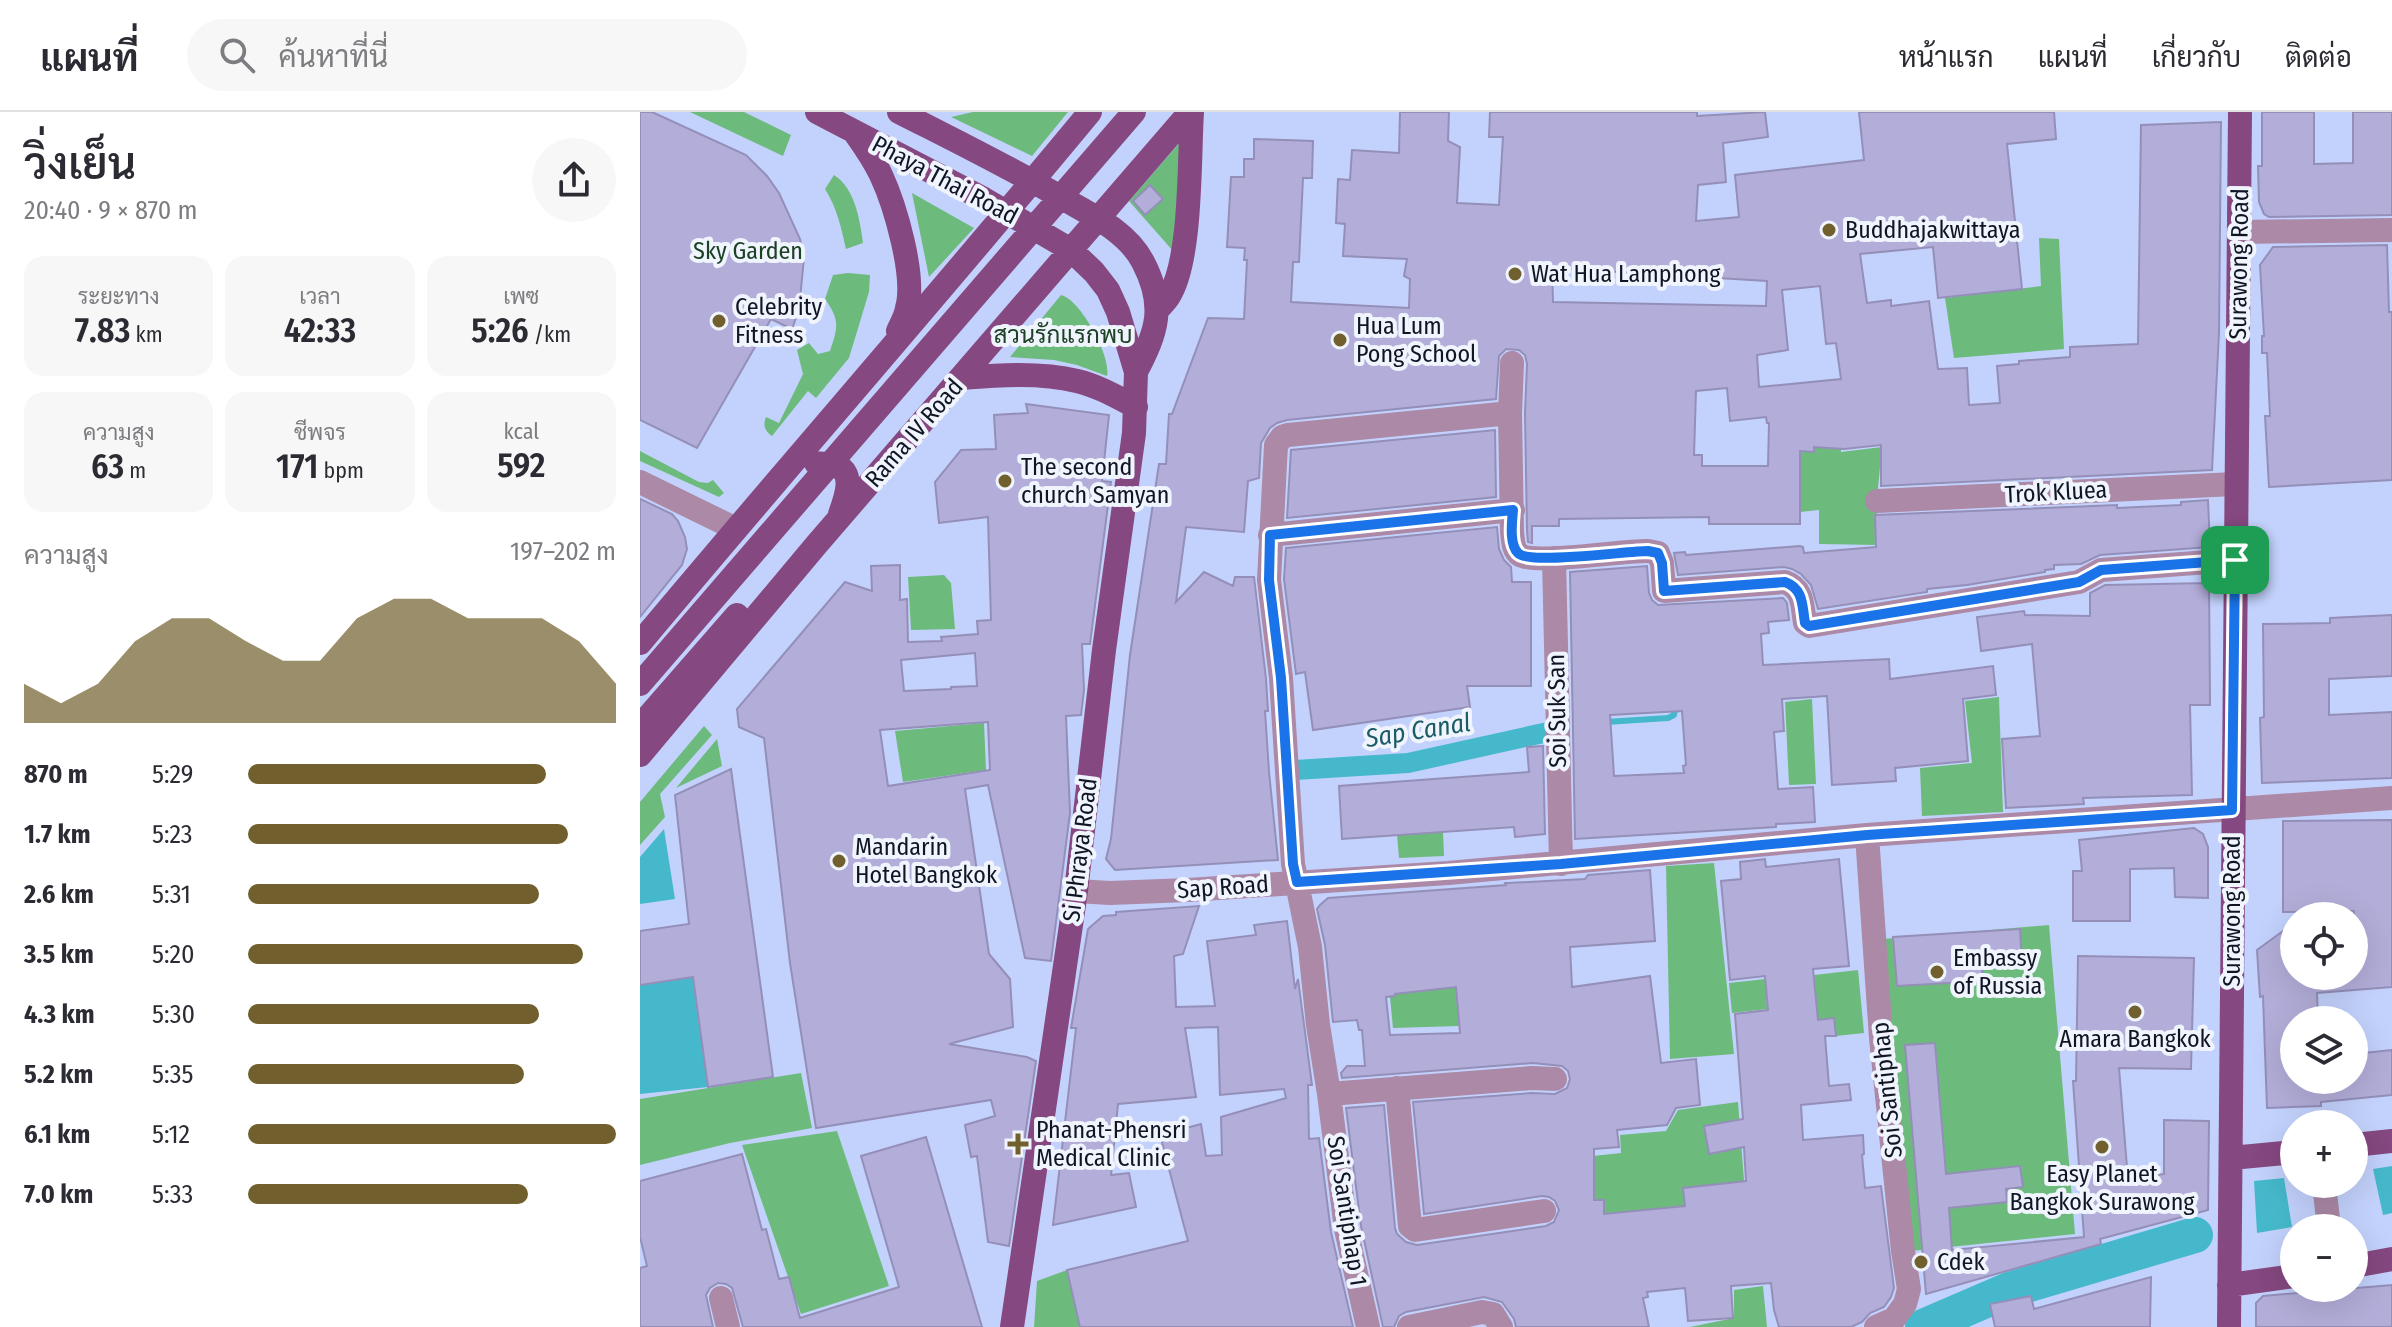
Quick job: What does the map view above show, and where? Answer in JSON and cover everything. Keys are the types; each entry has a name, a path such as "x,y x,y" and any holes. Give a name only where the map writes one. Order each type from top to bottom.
{"main road":[{"name":"Phaya Thai Road","path":"817,112 1007,212 1071,250"},
{"name":"Phaya Thai Road","path":"899,112 1033,181 1098,219"},
{"path":"640,643 1090,112"},
{"name":"Rama IV Road","path":"640,684 1134,112"},
{"name":"Rama IV Road","path":"640,726 1169,112"},
{"path":"1157,310 1169,296 1183,255 1191,112"},
{"name":"Rama IV Road","path":"640,755 838,520 1191,112"},
{"name":"Surawong Road","path":"2229,1327 2240,112"},
{"path":"854,131 881,176 905,259 908,307 891,348"},
{"name":"Si Phraya Road","path":"1098,219 1123,238 1144,262 1152,286 1157,310 1156,330 1136,372"},
{"name":"Si Phraya Road","path":"1012,1327 1076,891 1136,407 1136,372 1118,312 1108,290 1071,250"},
{"path":"962,378 993,375 1076,381 1136,407"},
{"path":"783,474 815,463 839,466 848,481 838,520"},
{"path":"2368,1144 2392,1141"},
{"path":"2231,1158 2280,1153"},
{"path":"2368,1263 2392,1259"},
{"path":"2229,1285 2280,1278"}],"street":[{"path":"2239,232 2392,230"},
{"path":"1512,363 1512,532 1517,553 1522,557 1554,558 1639,551 1658,553 1664,591 1785,582 1799,591 1805,623 1809,626 2079,582 2101,570 2235,560"},
{"name":"Soi Santiphap 1","path":"1368,1327 1346,1229 1310,947 1293,864 1281,678 1269,580 1276,445 1282,437 1510,413"},
{"path":"640,482 736,529"},
{"name":"Trok Kluea","path":"1877,501 2235,484"},
{"path":"1270,535 1513,510"},
{"name":"Soi Suk San","path":"1554,558 1561,864"},
{"name":"Sap Road","path":"1076,891 1126,893 1561,864 1867,835 2392,798"},
{"name":"Soi Santiphap","path":"1867,835 1881,1038 1909,1289 1905,1304 1894,1319 1876,1327"},
{"path":"1329,1094 1532,1078 1555,1079"},
{"path":"1397,1088 1410,1226 1415,1230 1544,1211"},
{"path":"721,1298 728,1327"},
{"path":"1409,1327 1482,1312 1493,1314 1501,1327"}],"green space":[{"path":"690,112 744,112 791,135 783,156"},
{"path":"973,112 1068,112 1032,156 951,117"},
{"path":"1182,140 1173,251 1129,201"},
{"path":"834,175 852,196 862,234 863,243 846,249 836,211 825,189"},
{"path":"912,193 974,228 929,277"},
{"path":"2039,238 2059,239 2064,349 1954,358 1945,298 2041,286"},
{"path":"833,275 870,275 869,292 849,358 816,398 808,391 772,436 765,427 766,417 779,423 803,374 797,350 809,343 818,354 830,351 836,324 825,299"},
{"name":"สวนรักแรกพบ","path":"1061,295 1077,307 1093,330 1105,356 1107,376 1054,360 1010,357"},
{"path":"1840,438 1841,452 1882,447 1877,545 1819,544 1819,510 1800,512 1799,450"},
{"path":"640,451 699,482 713,480 724,493 719,497 640,461"},
{"path":"944,575 951,583 955,629 911,630 908,577"},
{"path":"1999,697 2003,812 1922,816 1920,768 1972,763 1965,701"},
{"path":"1812,699 1816,784 1789,785 1785,702"},
{"path":"984,723 986,770 903,782 895,731"},
{"path":"704,726 712,735 660,794 665,817 640,845 640,802"},
{"path":"717,739 722,766 676,788"},
{"path":"1443,832 1444,856 1399,858 1397,835"},
{"path":"1714,863 1734,1054 1670,1059 1666,866"},
{"path":"2049,925 2075,1234 1911,1251 1883,939"},
{"path":"1454,965 1459,1026 1393,1028 1390,997 1395,996 1393,968"},
{"path":"1858,970 1864,1033 1836,1036 1834,1019 1818,1020 1814,975"},
{"path":"1765,979 1767,1009 1732,1013 1729,983"},
{"path":"801,1073 812,1128 730,1143 640,1165 640,1099"},
{"path":"1738,1102 1747,1219 1600,1263 1565,1159 1621,1153 1620,1135 1666,1131 1678,1110"},
{"path":"837,1131 889,1286 801,1314 742,1145"},
{"path":"1067,1270 1080,1327 1034,1327 1037,1281"},
{"path":"1763,1286 1767,1327 1690,1327 1734,1318 1734,1290"}],"shaded area":[{"path":"664,829 675,899 640,904 640,857"},
{"path":"693,977 708,1087 640,1094 640,985"},
{"path":"2392,1166 2392,1213 2383,1215 2373,1169"},
{"path":"2280,1178 2280,1198 2287,1198 2290,1214 2280,1214 2280,1229 2257,1233 2254,1181"}],"building":[{"path":"640,112 652,112 746,155 779,193 800,239 804,258 799,309 792,329 771,319 697,448 640,420"},
{"path":"1400,112 1449,112 1448,141 1460,147 1457,203 1499,205 1503,137 1489,137 1490,112 1697,112 1697,116 1765,112 1768,137 1723,143 1726,182 1698,185 1696,221 1739,217 1735,175 1864,160 1859,112 2054,112 2056,139 2007,144 2022,289 1938,298 1933,247 1860,254 1867,303 1891,300 1891,306 1929,301 1938,369 1967,368 1969,405 2000,403 1997,366 2070,357 2070,347 2138,344 2141,125 2221,122 2219,333 2212,470 1881,486 1881,445 1844,449 1814,447 1814,452 1800,451 1800,524 1709,524 1709,517 1559,519 1559,526 1532,526 1532,543 1528,542 1527,531 1527,364 1525,355 1519,350 1506,349 1499,356 1496,399 1277,423 1261,443 1259,478 1248,481 1244,532 1186,527 1176,602 1204,572 1233,586 1235,577 1254,577 1266,679 1269,772 1278,860 1115,870 1106,859 1111,839 1130,655 1159,464 1166,464 1169,414 1172,414 1208,318 1244,319 1245,248 1227,247 1231,177 1244,177 1244,159 1254,159 1254,139 1313,141 1312,178 1303,178 1299,262 1293,262 1291,302 1409,308 1410,279 1404,276 1407,259 1343,256 1345,224 1336,223 1338,179 1350,180 1352,150 1399,153","holes":["1552,268 1767,281 1766,306 1553,302","1820,286 1826,344 1836,343 1841,379 1759,387 1757,355 1788,350 1782,290","1727,388 1730,421 1766,417 1769,423 1768,466 1702,466 1702,455 1694,455 1696,391"]},
{"path":"2262,112 2314,112 2314,164 2353,163 2353,112 2392,112 2392,215 2269,217 2264,214 2259,202 2258,166 2262,166"},
{"path":"1150,185 1163,199 1145,215 1133,201"},
{"path":"2387,245 2389,312 2392,312 2392,480 2269,487 2265,416 2270,416 2267,353 2262,353 2260,265 2273,247"},
{"path":"1026,404 1109,415 1102,481 1111,482 1090,644 1082,644 1084,690 1081,715 1066,716 1070,813 1051,961 1025,958 988,785 965,789 989,954 1010,979 1013,1027 949,1044 1036,1061 1009,1246 988,1242 977,1156 971,1157 965,1125 995,1116 991,1100 816,1128 790,963 764,738 739,727 737,709 845,582 872,591 871,566 900,565 900,600 907,599 908,642 942,641 941,637 978,634 977,621 991,620 988,517 939,523 935,482 961,450 996,449 994,415 1028,413","holes":["975,653 977,686 904,691 901,660","988,722 990,770 888,786 880,730"]},
{"path":"1495,430 1496,497 1287,518 1291,450"},
{"path":"640,499 672,514 685,537 687,549 682,565 640,617"},
{"path":"2208,500 2210,547 2100,555 2081,564 2054,565 2054,569 2045,572 1818,609 1811,585 1792,569 1784,567 1678,575 1674,553 1685,552 1686,555 1800,546 1804,553 1876,547 1875,515 2117,505 2117,508 2181,505 2181,502"},
{"path":"1497,527 1499,549 1511,567 1512,582 1531,582 1531,686 1467,686 1470,707 1313,730 1305,672 1296,674 1284,579 1286,548"},
{"path":"1647,566 1649,593 1658,605 1783,598 1787,603 1789,620 1768,622 1769,633 1761,634 1763,665 1889,659 1890,679 1993,666 1996,695 1963,699 1968,761 1895,768 1896,781 1832,785 1827,696 1782,699 1784,731 1774,732 1778,789 1813,787 1815,822 1575,839 1570,572","holes":["1682,711 1686,765 1683,766 1684,773 1614,776 1610,715"]},
{"path":"2209,583 2210,705 2190,705 2192,795 2083,798 2084,804 2006,808 2002,739 2040,736 2032,644 1981,651 1977,617 2024,611 2025,615 2090,616 2090,593 2105,585"},
{"path":"2392,615 2392,676 2329,679 2329,715 2392,712 2392,778 2262,783 2260,718 2264,717 2263,624 2330,623 2330,618"},
{"path":"1543,746 1545,834 1515,837 1514,827 1342,839 1339,786 1529,772 1527,747"},
{"path":"731,769 773,1077 708,1087 693,977 640,985 640,931 689,924 675,795"},
{"path":"2392,820 2392,987 2368,989 2368,902 2283,902 2283,821"},
{"path":"2194,828 2203,834 2208,847 2208,898 2175,897 2174,868 2130,869 2130,921 2073,921 2073,871 2082,871 2079,840"},
{"path":"1765,859 1766,867 1839,859 1849,966 1813,969 1818,1020 1834,1018 1836,1036 1825,1036 1829,1086 1849,1084 1851,1100 1801,1105 1803,1140 1863,1135 1865,1188 1881,1186 1894,1288 1884,1307 1851,1327 1779,1327 1771,1283 1731,1286 1733,1318 1688,1321 1685,1288 1647,1292 1648,1297 1643,1298 1649,1327 1516,1327 1502,1302 1484,1297 1406,1312 1399,1316 1394,1327 1383,1327 1361,1226 1346,1108 1384,1105 1395,1228 1406,1242 1417,1245 1546,1226 1554,1222 1559,1210 1555,1201 1542,1196 1424,1214 1413,1102 1555,1094 1567,1088 1570,1079 1568,1071 1562,1066 1533,1063 1342,1078 1341,1073 1347,1066 1365,1066 1362,1030 1359,1030 1357,1020 1333,1022 1325,945 1317,909 1320,905 1328,898 1585,879 1588,875 1650,870 1655,941 1570,947 1572,987 1650,976 1661,1063 1696,1059 1700,1105 1676,1108 1667,1125 1617,1130 1619,1147 1594,1149 1594,1200 1604,1200 1604,1214 1685,1206 1683,1188 1746,1181 1744,1147 1709,1154 1704,1126 1743,1119 1735,1014 1768,1010 1765,976 1730,980 1721,881 1741,879 1740,862","holes":["1456,987 1460,1033 1390,1035 1386,997"]},
{"path":"1199,906 1183,954 1174,956 1176,1007 1215,1006 1207,941 1256,935 1254,925 1287,921 1312,1085 1308,1085 1309,1139 1319,1138 1331,1232 1353,1327 1080,1327 1067,1270 1188,1241 1160,1135 1201,1124 1206,1156 1222,1155 1221,1117 1286,1098 1284,1089 1220,1095 1218,1027 1185,1028 1196,1097 1118,1104 1111,1175 1129,1173 1136,1207 1053,1225 1076,1028 1071,1028 1088,929 1103,916 1116,915 1116,912"},
{"path":"2020,929 2022,966 1982,969 1983,981 1897,986 1893,937"},
{"path":"2280,933 2280,990 2354,990 2317,993 2317,1006 2280,1006 2280,1094 2368,1094 2368,1053 2392,1050 2392,1095 2321,1102 2321,1106 2267,1108 2263,996 2260,997 2257,950"},
{"path":"2078,956 2194,958 2191,1069 2119,1068 2128,1180 2164,1174 2164,1120 2209,1121 2208,1210 2100,1239 2101,1244 1926,1294 1905,1045 1935,1043 1946,1174 2020,1166 2023,1187 2006,1189 2007,1202 1949,1208 1952,1250 2084,1237 2073,1081 2076,1081"},
{"path":"926,1137 982,1327 743,1327 732,1288 718,1283 706,1295 713,1327 640,1327 640,1268 647,1266 640,1237 640,1181 742,1154 779,1279 789,1277 800,1318 899,1287 861,1156"},
{"path":"2151,1277 2150,1327 1995,1327 1990,1304 2031,1296 2034,1309"},
{"path":"2392,1285 2392,1327 2256,1327 2256,1303 2263,1296 2280,1295 2280,1302 2368,1302 2368,1287"}],"waterway":[{"name":"Sap Canal","path":"1606,722 1668,718 1674,715 1676,704"},
{"name":"Sap Canal","path":"1295,770 1408,763 1548,732"},
{"path":"1923,1327 2009,1290 2195,1235"}],"place":[{"name":"Buddhajakwittaya","path":"1829,230"},
{"name":"Wat Hua Lamphong","path":"1515,274"},
{"name":"Celebrity Fitness","path":"719,321"},
{"name":"Hua Lum Pong School","path":"1340,340"},
{"name":"The second church Samyan","path":"1005,481"},
{"name":"Mandarin Hotel Bangkok","path":"839,861"},
{"name":"Embassy of Russia","path":"1937,972"},
{"name":"Amara Bangkok","path":"2135,1012"},
{"name":"Phanat-Phensri Medical Clinic","path":"1018,1144"},
{"name":"Easy Planet Bangkok Surawong","path":"2102,1147"},
{"name":"Cdek","path":"1921,1262"}],"route":[{"path":"1513,510 1514,546 1522,557 1554,558 1639,551 1658,553 1664,591 1785,582 1799,591 1805,623 1809,626 2079,582 2101,570 2235,560 2232,810 1867,835 1561,864 1297,882 1293,864 1281,678 1269,580 1270,535 1513,510"}],"park label":[{"name":"Sky Garden","path":"748,251"}]}
